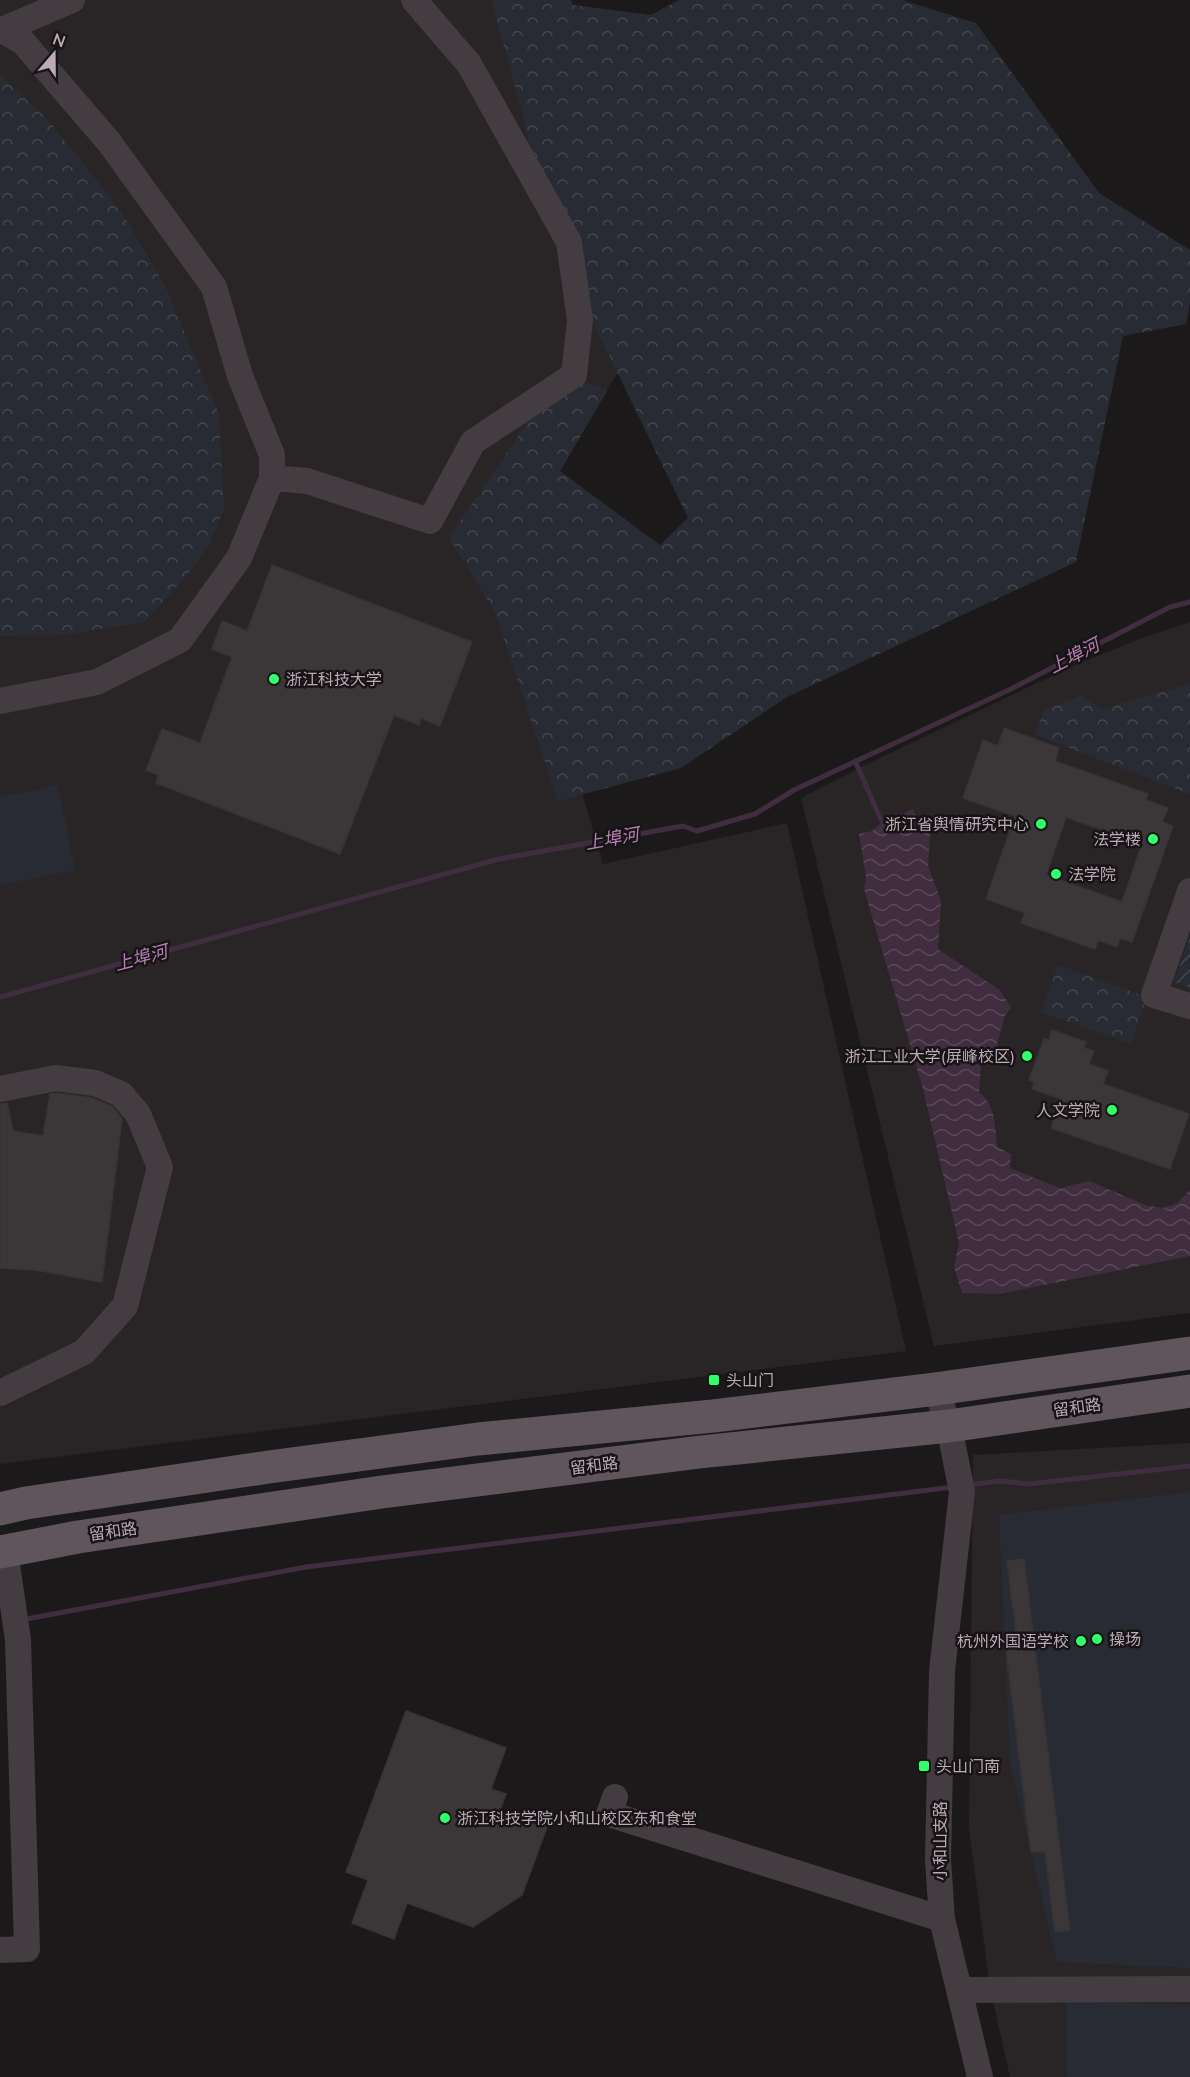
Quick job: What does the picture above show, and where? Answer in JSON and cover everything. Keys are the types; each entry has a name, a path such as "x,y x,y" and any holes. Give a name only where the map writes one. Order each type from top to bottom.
{"main road":[{"path":"0,1509 26,1503 268,1467 478,1439 713,1416 936,1389 1190,1353"},
{"name":"留和路","path":"2,1552 78,1537 382,1492 700,1452 949,1426 1190,1391"}],"street":[{"path":"1,29 72,0"},
{"path":"272,478 307,481 430,521 473,442 574,375 580,320 569,242 470,64 414,0"},
{"path":"0,701 97,682 180,640 239,558 272,478 272,455 240,375 214,287 110,142 23,42 1,29"},
{"path":"1190,891 1154,995 1190,1006"},
{"path":"0,1089 56,1078 94,1083 121,1094 138,1114 160,1167 125,1306 84,1352 0,1393"},
{"name":"小和山支路","path":"936,1389 949,1426 960,1485 942,1671 938,1860 942,1919 980,2077"},
{"path":"0,1950 27,1949 15,1621 2,1552"},
{"path":"615,1797 609,1814 942,1919"},
{"path":"959,1990 990,1988 1190,1989"}],"shaded area":[{"name":"浙江科技大学","path":"0,0 562,0 669,299 506,535 603,864 787,823 906,1351 0,1464"},
{"name":"浙江工业大学(屏峰校区)","path":"1190,622 1190,1313 934,1346 801,798 1077,664"},
{"name":"杭州外国语学校","path":"1190,1443 1190,2077 1010,2077 990,1988 969,1828 973,1455"}],"green space":[{"path":"494,0 571,0 573,5 651,15 679,0 902,0 976,23 1099,193 1190,250 1190,302 1186,324 1123,336 1076,562 787,697 681,768 558,801 495,612 449,538 559,376 608,390 560,471 660,545 688,518 546,226 523,115 493,7"},
{"path":"0,74 49,121 121,211 164,284 219,414 224,510 208,547 183,580 144,622 64,635 0,636"},
{"path":"1190,684 1190,794 1035,735 1044,710 1081,696 1103,709"},
{"path":"58,785 75,870 0,885 0,797"},
{"path":"1190,937 1190,988 1174,982"},
{"path":"1058,965 1147,997 1131,1044 1041,1012"},
{"name":"操场","path":"1190,1492 1190,1968 1057,1962 1010,1762 999,1515"},
{"path":"1066,2001 1190,2005 1190,2077 1067,2077"}],"water":[{"path":"913,809 920,824 930,833 928,866 941,901 938,949 1000,990 1011,1008 1005,1015 997,1044 1002,1052 981,1064 979,1092 985,1097 992,1110 997,1147 1011,1154 1010,1168 1060,1188 1089,1181 1145,1205 1163,1208 1177,1203 1190,1190 1190,1256 999,1294 962,1293 954,1267 959,1243 923,1089 864,889 866,877 859,834 872,831 882,822"}],"building":[{"path":"272,565 472,642 440,726 421,718 419,725 394,715 340,854 156,783 159,775 146,770 162,729 200,743 232,657 212,649 222,621 247,631"},
{"name":"法学楼","path":"1004,728 1059,748 1055,761 1148,794 1146,800 1168,808 1162,822 1173,826 1132,942 1120,938 1117,947 1098,940 1095,949 1021,923 1025,913 986,899 1015,816 963,798 983,740 998,746","holes":["1066,817 1142,844 1122,902 1046,875"]},
{"path":"1052,1030 1086,1042 1084,1048 1094,1051 1089,1064 1108,1071 1103,1084 1189,1114 1170,1169 1051,1128 1061,1099 1032,1089 1034,1082 1029,1080 1044,1039 1049,1040"},
{"path":"50,1094 92,1098 112,1106 122,1119 102,1282 36,1270 0,1268 0,1104 7,1103 13,1131 43,1136"},
{"path":"1024,1559 1070,1930 1055,1932 1045,1851 1031,1852 1005,1641 1017,1640 1007,1561"},
{"name":"浙江科技学院小和山校区东和食堂","path":"406,1711 506,1748 491,1789 506,1794 500,1810 547,1827 522,1895 473,1927 407,1903 394,1939 352,1923 368,1880 346,1872"}],"waterway":[{"name":"上埠河","path":"0,997 499,859 683,826 697,831 755,814 794,790 1011,689 1170,607 1190,602"},
{"path":"855,761 882,822"},
{"path":"968,1485 1000,1481 1029,1484 1190,1466"},
{"path":"21,1620 306,1567 953,1487"}],"place":[{"name":"浙江科技大学","path":"274,679"},
{"name":"浙江省舆情研究中心","path":"1041,824"},
{"name":"法学楼","path":"1153,839"},
{"name":"法学院","path":"1056,874"},
{"name":"浙江工业大学(屏峰校区)","path":"1027,1056"},
{"name":"人文学院","path":"1112,1110"},
{"name":"头山门","path":"714,1380"},
{"name":"操场","path":"1097,1639"},
{"name":"杭州外国语学校","path":"1081,1641"},
{"name":"头山门南","path":"924,1766"},
{"name":"浙江科技学院小和山校区东和食堂","path":"445,1818"}]}
